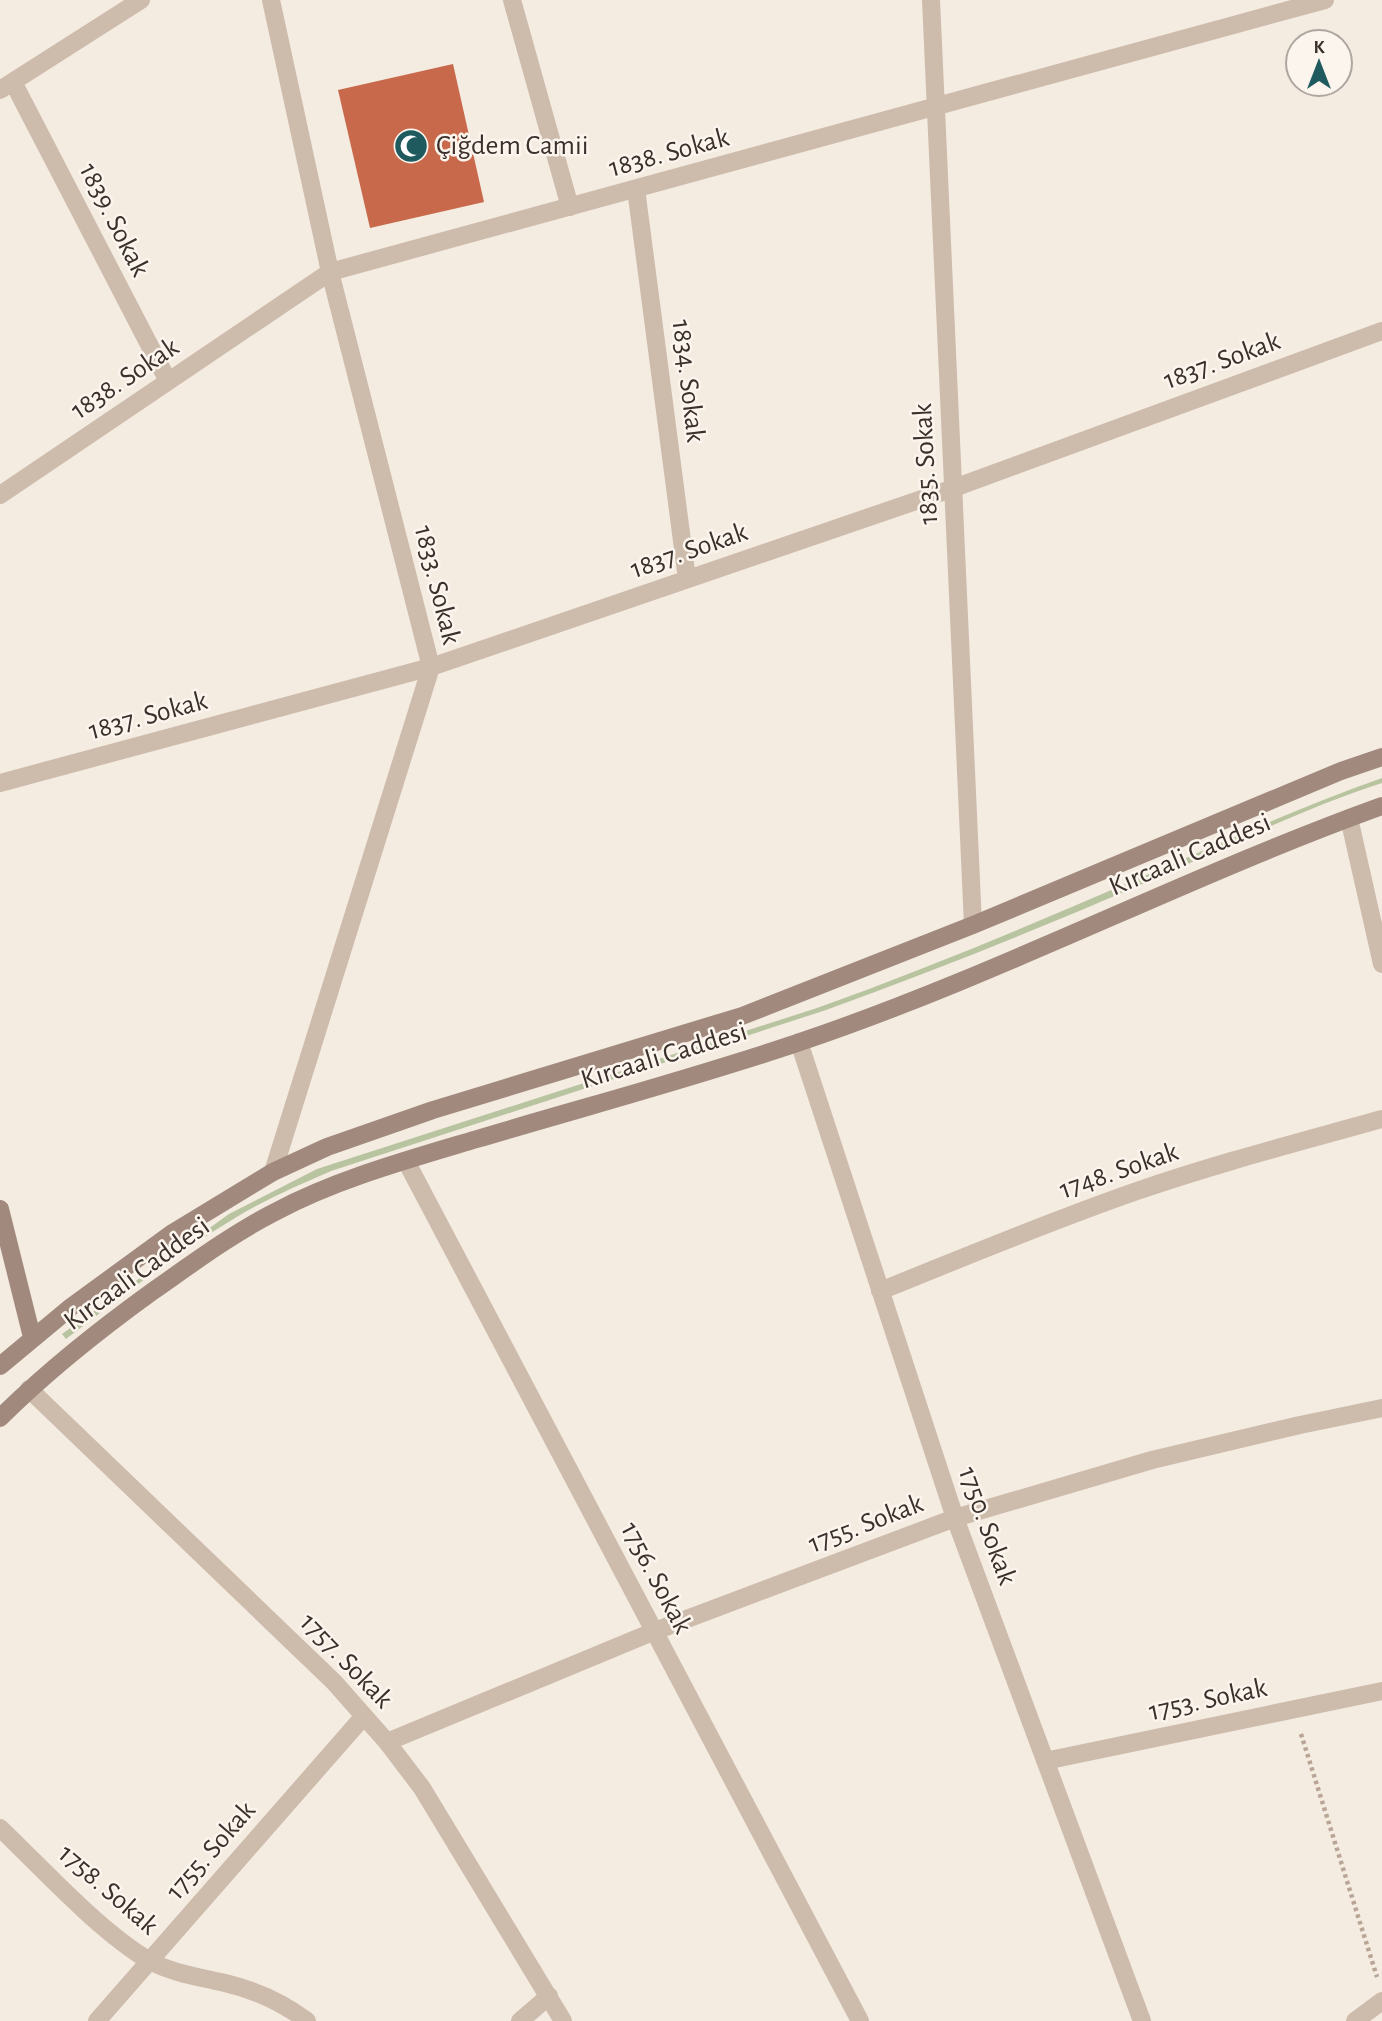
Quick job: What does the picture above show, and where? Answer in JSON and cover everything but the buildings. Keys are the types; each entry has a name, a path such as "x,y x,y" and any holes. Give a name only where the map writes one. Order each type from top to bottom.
{"street":[{"path":"6,86 141,0"},
{"name":"1833. Sokak","path":"271,0 330,272 431,667 273,1172"},
{"path":"512,0 570,207"},
{"name":"1835. Sokak","path":"932,0 973,925"},
{"name":"1838. Sokak","path":"0,495 330,272 1325,0"},
{"name":"1839. Sokak","path":"6,86 168,382"},
{"name":"1834. Sokak","path":"636,189 687,579"},
{"name":"1837. Sokak","path":"0,783 431,667 954,488 1382,331"},
{"name":"Kırcaali Caddesi","path":"0,1366 32,1338 171,1234 273,1172 376,1128 742,1016 973,925 1341,771 1382,757"},
{"name":"Kırcaali Caddesi","path":"0,1418 29,1388 112,1322 205,1254 276,1211 322,1191 406,1161 799,1042 1054,943 1278,845 1382,806"},
{"path":"1349,818 1382,964"},
{"name":"1750. Sokak","path":"799,1042 955,1518 1142,2021"},
{"name":"1748. Sokak","path":"880,1292 1031,1230 1138,1191 1236,1159 1382,1119"},
{"name":"1756. Sokak","path":"406,1161 860,2021"},
{"path":"0,1209 32,1338"},
{"name":"1757. Sokak","path":"29,1388 334,1682 387,1742 422,1788 563,2021"},
{"name":"1755. Sokak","path":"387,1742 655,1631 955,1518 1152,1460 1300,1424 1382,1408"},
{"name":"1753. Sokak","path":"1045,1761 1382,1691"},
{"name":"1755. Sokak","path":"97,2021 363,1716"},
{"name":"1758. Sokak","path":"0,1828 100,1923 150,1961 260,1994 287,2006 307,2021"},
{"path":"520,2021 549,1996"},
{"path":"1355,2021 1382,2001"}],"path":[{"path":"1293,1709 1378,1981"}],"green space":[{"path":"1382,778 1382,783 1293,817 1067,916 826,1010 331,1171 271,1198 235,1218 128,1291 66,1339 62,1334 229,1214 317,1169 858,993"}],"place":[{"name":"Çiğdem Camii","path":"411,146"}]}
